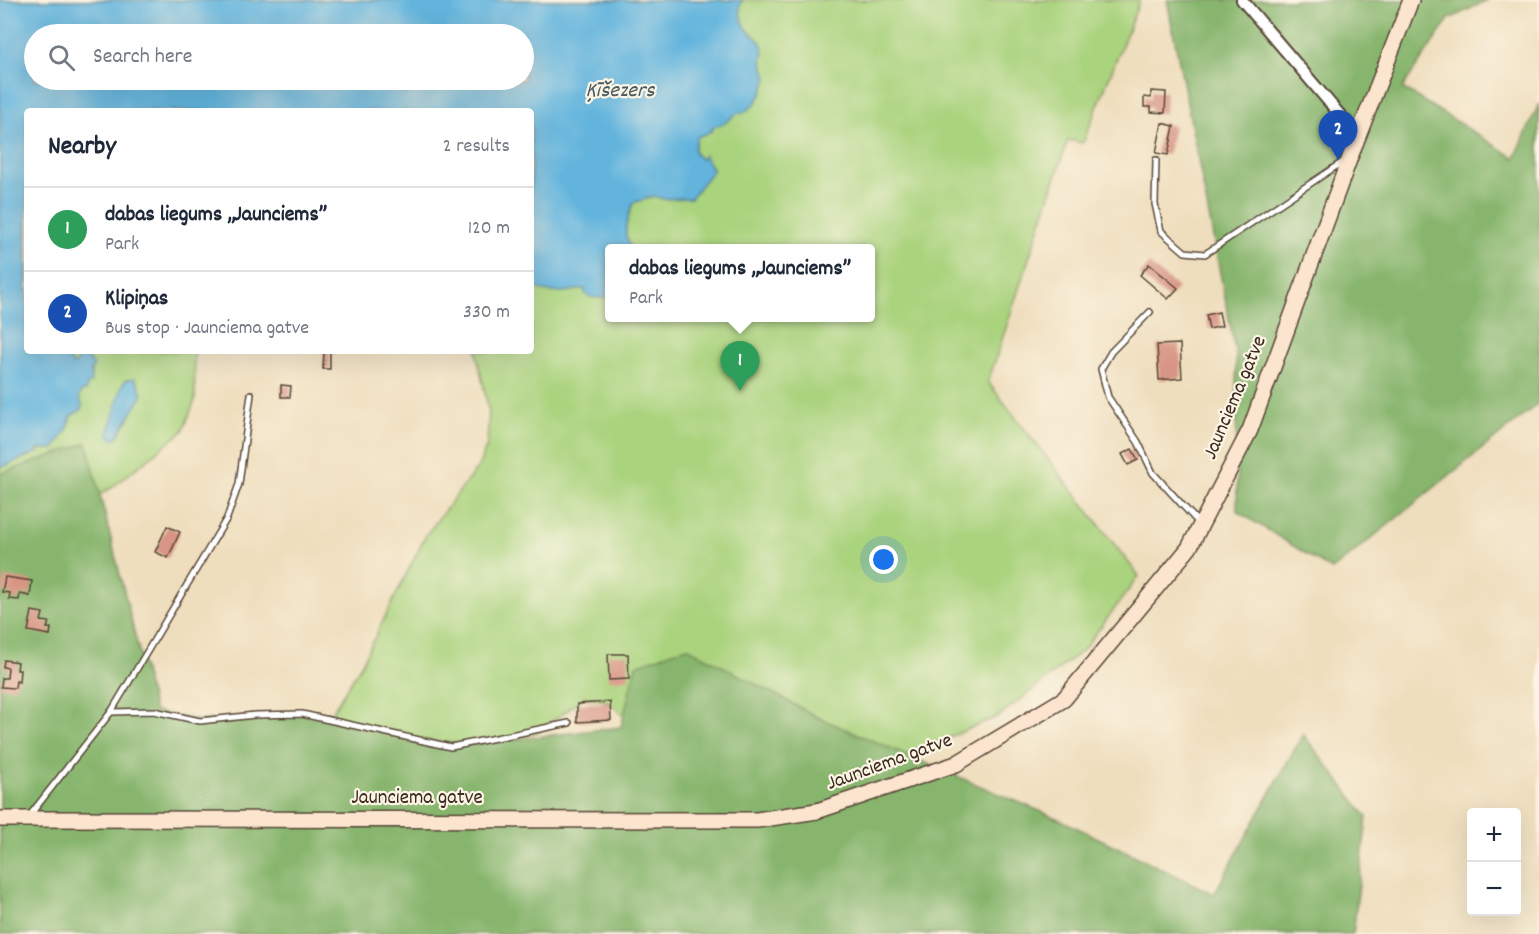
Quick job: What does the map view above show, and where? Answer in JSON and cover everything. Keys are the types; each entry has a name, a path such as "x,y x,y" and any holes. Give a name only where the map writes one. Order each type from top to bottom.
{"main road":[{"name":"Jaunciema gatve","path":"0,819 757,820 817,811 956,764 1064,699 1189,548 1250,430 1350,157 1411,0"}],"street":[{"path":"1242,0 1358,136"}],"lane":[{"path":"1156,160 1155,204 1161,231 1185,252 1206,254 1350,157"},
{"path":"1150,312 1111,352 1101,369 1108,397 1138,442 1153,473 1196,520 1199,528"},
{"path":"28,819 111,712 227,518 239,484 251,393"},
{"path":"111,712 154,711 200,721 255,715 302,714 451,747 569,723"}],"green space":[{"path":"0,0 1140,0 1083,143 1068,140 988,382 1139,576 1084,649 999,716 849,780 672,761 606,701 584,697 539,732 481,746 404,738 327,720 361,665 426,535 478,467 487,445 489,412 477,354 534,354 534,108 24,108 24,354 194,354 195,400 183,431 111,488 86,502 0,528"},
{"path":"1167,0 1488,0 1449,19 1402,88 1515,158 1539,104 1539,403 1332,570 1237,511 1236,355"},
{"path":"87,443 154,711 200,721 302,714 451,747 621,727 636,665 687,647 819,718 1061,820 1214,894 1303,734 1367,817 1353,934 0,934 0,474"}],"water":[{"name":"Ķīšezers","path":"0,0 743,0 740,13 745,27 761,43 764,51 762,61 767,78 762,93 754,105 743,113 738,113 721,125 713,126 712,131 697,137 694,149 696,155 701,159 704,155 713,170 691,198 663,199 654,196 633,203 626,231 629,244 605,244 605,297 603,298 588,296 585,294 585,289 550,292 534,286 534,108 24,108 24,354 63,354 73,365 78,361 78,354 82,358 85,355 94,366 91,370 91,383 87,384 86,391 82,391 79,397 82,404 81,410 71,416 68,428 54,449 38,449 38,452 0,468"},
{"path":"135,378 142,396 116,439 113,439 108,434 122,385 126,380"}],"building":[{"path":"1151,91 1166,92 1165,113 1151,112 1151,107 1144,107 1144,97 1151,98"},
{"path":"1162,123 1174,126 1168,155 1156,153"},
{"path":"1149,264 1178,288 1168,299 1140,275"},
{"path":"1219,312 1222,326 1209,329 1206,315"},
{"path":"1180,344 1182,378 1159,380 1157,345"},
{"path":"324,354 330,354 330,369 323,369"},
{"path":"281,385 291,386 290,397 281,397"},
{"path":"1132,449 1138,460 1128,465 1122,454"},
{"path":"167,526 180,532 168,558 155,552"},
{"path":"5,577 32,581 30,596 20,594 19,600 9,599 10,593 2,592"},
{"path":"32,611 43,613 41,621 49,622 47,628 51,628 50,635 28,631"},
{"path":"608,654 628,654 629,679 609,680"},
{"path":"4,660 18,662 19,682 16,681 15,688 1,687 2,678 7,678 8,668 3,667"},
{"path":"610,702 611,720 577,722 577,704"}],"place":[{"name":"Klipiņas","path":"1338,160"},
{"name":"dabas liegums „Jaunciems”","path":"740,391"}]}
